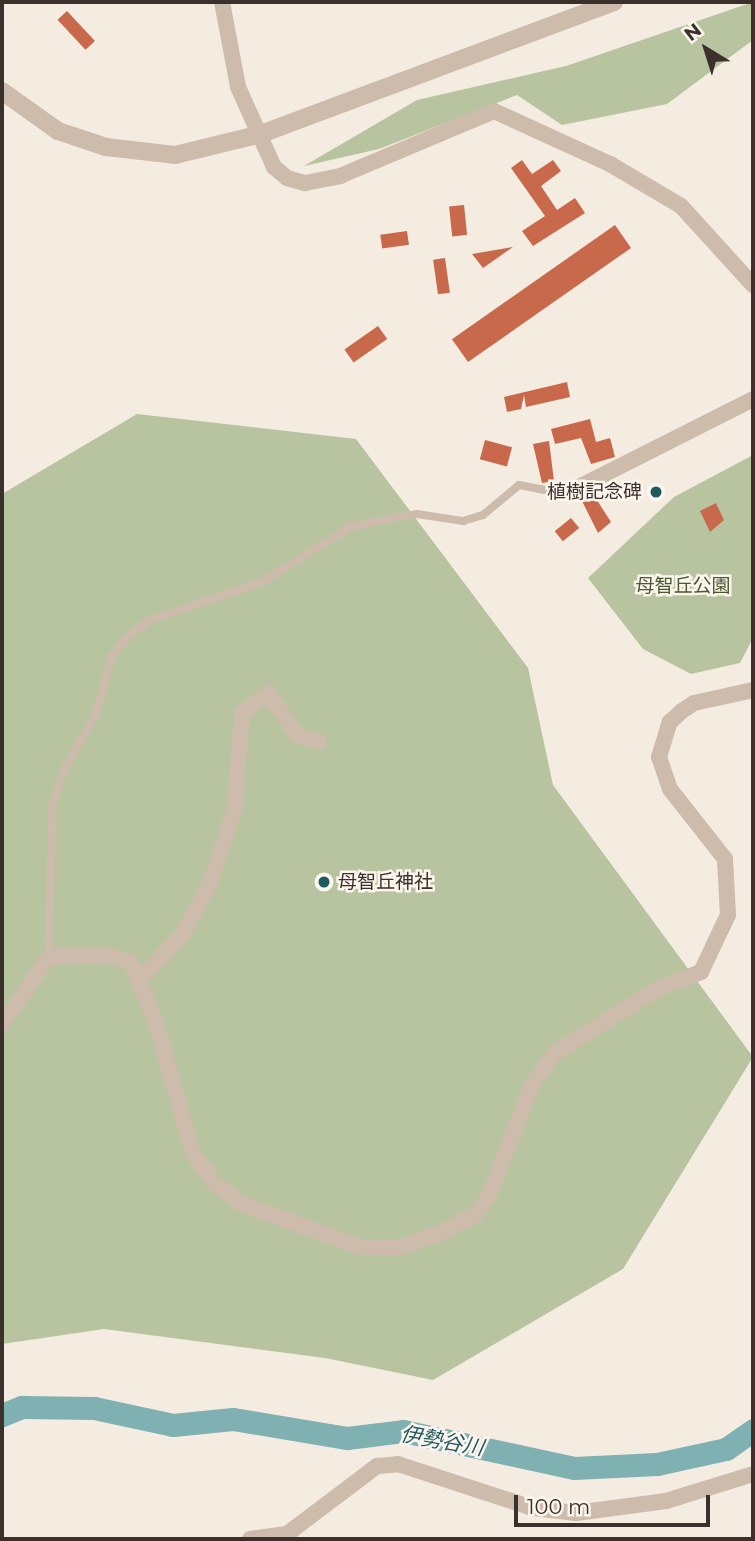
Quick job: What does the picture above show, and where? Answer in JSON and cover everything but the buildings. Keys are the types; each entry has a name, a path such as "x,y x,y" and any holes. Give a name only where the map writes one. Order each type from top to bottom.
{"street":[{"path":"222,2 230,61 280,173 305,183 366,167 494,111 610,164 681,206 753,285"},
{"path":"2,91 58,131 147,155 208,149 261,134 614,2"},
{"path":"579,487 753,399"},
{"path":"2,1024 49,957 124,960 135,967 138,982 156,1023 193,1154 216,1184 242,1204 360,1247 402,1247 444,1230 476,1214 489,1196 531,1087 553,1054 659,988 701,972 728,915 725,859 670,789 659,757 670,722 682,711 694,703 753,690"},
{"path":"138,982 182,935 209,886 235,808 242,713 268,693 298,736 318,741"},
{"path":"250,1539 287,1534 377,1466 398,1464 533,1508 576,1513 666,1501 753,1474"}],"lane":[{"path":"49,957 52,807 64,770 96,714 112,656 127,638 148,621 262,582 352,526 417,513 463,521 483,516 519,485 551,491 579,487"}],"green space":[{"path":"753,2 753,40 667,104 562,125 517,95 379,149 304,166 417,100 566,66"},
{"path":"137,414 356,439 528,668 553,785 753,1057 623,1269 433,1380 325,1358 104,1329 2,1344 2,494"},
{"name":"母智丘公園","path":"753,455 753,638 740,663 691,674 643,649 588,578 674,497"}],"waterway":[{"name":"伊勢谷川","path":"2,1415 22,1407 94,1408 173,1425 233,1419 347,1438 403,1431 574,1468 657,1464 726,1449 753,1430"}],"place":[{"name":"植樹記念碑","path":"656,492"},
{"name":"母智丘神社","path":"324,882"}]}
